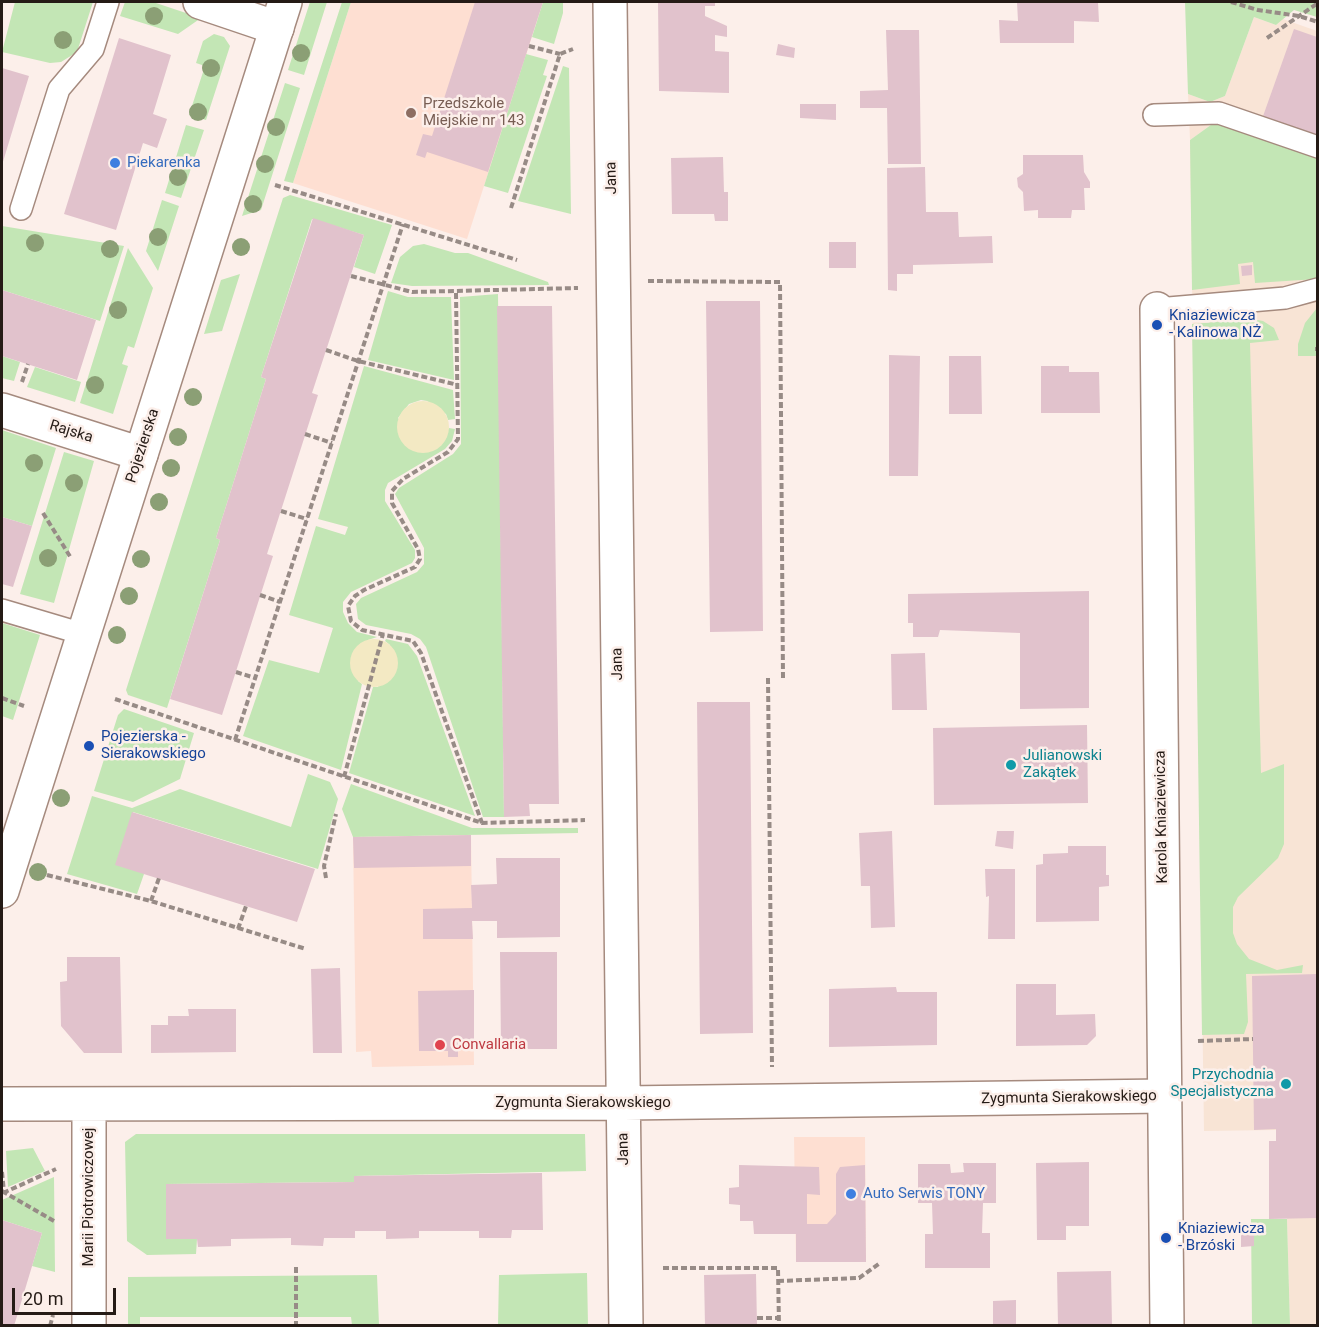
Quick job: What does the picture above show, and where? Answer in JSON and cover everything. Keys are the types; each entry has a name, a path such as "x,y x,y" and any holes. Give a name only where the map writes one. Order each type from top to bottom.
{"street":[{"path":"200,2 281,15"},
{"name":"Jana","path":"610,2 626,1326"},
{"name":"Pojezierska","path":"2,891 281,15"},
{"name":"Karola Kniaziewicza","path":"1157,309 1167,1326"},
{"name":"Rajska","path":"11,399 141,454"},
{"name":"Zygmunta Sierakowskiego","path":"2,1104 624,1103 1165,1096"},
{"name":"Marii Piotrowiczowej","path":"89,1105 89,1326"}],"lane":[{"path":"21,209 59,89 93,49 108,2"},
{"path":"1154,116 1219,113 1317,147"},
{"path":"1157,309 1285,298 1317,289"},
{"path":"2,610 83,634"}],"path":[{"path":"1231,2 1317,22"},
{"path":"1267,38 1317,3"},
{"path":"529,46 560,54 573,49"},
{"path":"511,208 560,54"},
{"path":"275,185 517,260"},
{"path":"235,740 403,224"},
{"path":"351,276 412,292 456,293 578,288"},
{"path":"648,280 780,282 783,678"},
{"path":"456,293 458,439 448,452 403,479 392,491 392,502 418,549 420,560 415,567 364,590 355,596 348,606 351,621 362,630 413,641 421,653 482,823"},
{"path":"326,350 358,361 458,385"},
{"path":"11,399 27,364"},
{"path":"305,434 332,442"},
{"path":"281,511 307,519"},
{"path":"43,513 72,559"},
{"path":"260,595 280,602"},
{"path":"344,777 383,634"},
{"path":"236,672 255,678"},
{"path":"768,678 772,1068"},
{"path":"2,698 25,706"},
{"path":"115,699 482,823 585,820"},
{"path":"326,878 324,866 336,814"},
{"path":"47,874 151,902 306,949"},
{"path":"151,902 159,879"},
{"path":"238,929 246,906"},
{"path":"1194,1041 1253,1039"},
{"path":"2,1192 60,1168"},
{"path":"2,1172 2,1192"},
{"path":"2,1192 61,1224"},
{"path":"778,1281 859,1278 880,1263"},
{"path":"296,1267 296,1326"},
{"path":"663,1268 778,1268 779,1326"},
{"path":"757,1318 779,1318"}],"shaded area":[{"name":"Przedszkole Miejskie nr 143","path":"351,2 543,2 467,239 293,183"},
{"path":"1254,17 1276,25 1283,19 1317,31 1317,158 1215,122 1190,140 1188,94 1210,102 1225,96"},
{"path":"1190,140 1317,158 1317,1325 1290,1325 1287,1219 1276,1130 1204,1131"},
{"path":"471,835 474,1065 372,1067 371,1051 356,1052 353,837"},
{"path":"794,1137 865,1137 866,1262 796,1262"}],"green space":[{"path":"15,2 93,2 77,52 61,62 50,63 2,52"},
{"path":"125,2 153,2 201,18 178,34 120,16"},
{"path":"310,2 327,2 304,75 288,70"},
{"path":"342,2 351,2 293,183 284,181"},
{"path":"543,2 563,2 563,13 554,44 532,37"},
{"path":"1185,2 1317,2 1317,17 1294,10 1276,25 1254,17 1225,96 1210,102 1188,94"},
{"path":"214,34 224,37 230,46 206,120 189,115 205,66 196,63 203,41"},
{"path":"526,54 548,60 543,75 547,76 508,193 484,186"},
{"path":"563,66 569,68 571,214 518,201"},
{"path":"285,83 300,88 261,210 242,216"},
{"path":"1215,122 1317,158 1317,279 1255,283 1253,262 1238,264 1240,284 1192,290 1190,140"},
{"path":"186,125 204,130 181,198 165,193"},
{"path":"290,195 392,225 375,274 354,267 364,235 312,219 261,377 266,379 216,538 220,540 167,708 128,695 126,690 283,198"},
{"path":"162,200 179,206 158,271 146,251"},
{"path":"2,226 124,246 100,321 2,290"},
{"path":"424,244 455,253 468,253 548,282 549,285 412,286 391,283 400,257 413,246"},
{"path":"128,248 153,288 134,348 128,346 122,364 128,366 113,414 80,403"},
{"path":"240,274 222,331 204,334 221,280"},
{"path":"388,291 408,297 451,297 454,380 368,360"},
{"path":"498,294 504,817 483,817 426,647 420,639 411,634 366,625 358,619 356,604 361,598 417,572 424,564 424,548 395,494 399,488 453,454 461,444 460,297"},
{"path":"1317,308 1317,356 1298,356 1298,344 1305,323"},
{"path":"1252,319 1263,321 1274,328 1279,340 1250,343 1261,773 1284,764 1284,844 1278,858 1238,897 1233,907 1233,933 1237,944 1249,959 1277,970 1303,965 1302,973 1246,974 1248,1022 1244,1034 1202,1035 1192,324"},
{"path":"2,356 20,362 14,381 2,378"},
{"path":"364,366 453,390 455,419 448,420 446,414 427,401 421,400 409,404 398,418 428,452 437,448 449,428 455,429 452,441 445,449 388,483 385,490 385,501 415,550 412,563 351,592 343,602 343,612 348,623 357,632 377,637 368,640 358,681 362,684 341,770 243,736 269,660 319,673 333,628 289,615 316,526 345,535 348,527 318,519"},
{"path":"35,367 81,382 75,402 27,387"},
{"path":"2,430 56,448 32,526 2,517"},
{"path":"64,452 94,461 54,603 20,594"},
{"path":"2,623 40,635 13,720 2,716"},
{"path":"386,639 408,644 417,656 475,816 349,773 373,687 378,687 390,645 385,641"},
{"path":"124,709 194,733 180,779 133,802 94,791 118,715"},
{"path":"308,774 330,782 338,799 318,869 133,812 144,874 137,894 67,874 92,796 132,808 180,789 291,827"},
{"path":"351,784 472,828 578,828 578,833 353,837 342,809"},
{"path":"136,1134 585,1134 586,1171 355,1176 354,1182 166,1184 166,1239 197,1239 196,1254 147,1255 127,1241 125,1142"},
{"path":"33,1148 45,1171 8,1187 6,1151"},
{"path":"54,1177 55,1272 32,1266 42,1233 2,1220 2,1200"},
{"path":"1251,1219 1287,1219 1290,1325 1252,1325"},
{"path":"587,1273 588,1325 498,1325 499,1275"},
{"path":"377,1275 379,1325 352,1325 351,1317 140,1317 140,1325 128,1325 128,1277"}],"sand":[{"path":"418,401 428,401 438,405 445,412 449,427 445,442 438,449 428,453 418,453 408,449 401,442 397,432 397,422 401,412 408,405"},
{"path":"374,639 391,646 398,663 391,680 374,687 357,680 350,663 357,646"}],"building":[{"path":"475,2 543,2 488,172 427,152 425,158 416,155 423,134 432,136"},
{"path":"658,2 715,2 715,6 705,6 705,16 727,26 727,37 715,35 715,51 729,52 729,93 659,91"},
{"path":"1017,2 1098,2 1099,22 1074,21 1074,43 1000,43 999,20 1018,21"},
{"path":"1294,29 1317,37 1317,138 1262,119"},
{"path":"886,30 919,30 921,164 888,164 887,108 860,108 860,91 888,90"},
{"path":"119,38 171,55 153,114 167,119 157,148 143,143 116,230 64,214"},
{"path":"778,44 795,48 794,58 776,55"},
{"path":"2,68 29,76 2,165"},
{"path":"800,104 836,104 836,120 800,118"},
{"path":"1023,155 1083,155 1084,172 1090,182 1090,188 1084,188 1085,210 1072,210 1071,218 1038,218 1038,210 1024,211 1023,192 1018,187 1017,178 1023,174"},
{"path":"723,157 724,192 728,192 728,221 715,221 714,214 672,214 671,158"},
{"path":"925,167 926,212 958,212 959,237 992,236 993,263 913,265 913,274 897,274 897,291 888,290 887,168"},
{"path":"313,218 364,235 312,393 318,395 267,554 273,556 222,715 170,699 220,540 216,538 266,379 261,377"},
{"path":"829,242 856,242 856,268 829,268"},
{"path":"1252,265 1252,275 1242,276 1241,266"},
{"path":"2,290 96,320 77,380 2,356"},
{"path":"706,301 760,301 763,631 710,632"},
{"path":"497,306 552,306 559,804 529,804 530,816 504,817"},
{"path":"889,355 920,356 918,476 889,476"},
{"path":"949,356 981,356 982,414 949,414"},
{"path":"1041,366 1069,366 1069,372 1099,372 1100,413 1041,413"},
{"path":"2,517 32,526 13,587 2,584"},
{"path":"1089,591 1089,708 1020,709 1020,633 940,630 938,637 913,637 913,623 908,623 908,594"},
{"path":"925,653 927,710 892,710 891,654"},
{"path":"697,702 750,702 753,1033 700,1034"},
{"name":"Julianowski Zakątek","path":"1087,725 1088,803 934,805 933,728"},
{"path":"132,812 315,869 297,922 115,865"},
{"path":"892,831 895,927 871,928 870,886 861,886 859,833"},
{"path":"997,831 1014,831 1013,849 995,846"},
{"path":"471,835 471,866 354,868 353,837"},
{"path":"1068,846 1106,846 1106,875 1109,875 1109,886 1099,887 1099,921 1036,922 1036,865 1043,864 1043,854 1068,853"},
{"path":"496,858 560,858 560,937 497,938 497,921 472,921 473,939 423,939 423,909 472,908 471,885 497,884"},
{"path":"985,869 1015,869 1015,939 988,939 989,896 986,897"},
{"path":"500,952 557,952 557,1049 501,1049"},
{"path":"67,957 120,957 122,1053 84,1053 61,1026 60,982 67,981"},
{"path":"340,968 342,1053 313,1053 311,969"},
{"name":"Przychodnia Specjalistyczna","path":"1317,974 1317,1218 1269,1219 1269,1141 1276,1141 1276,1129 1254,1130 1252,976"},
{"path":"1016,984 1056,984 1056,1015 1095,1014 1096,1036 1087,1045 1016,1046"},
{"path":"896,987 897,992 937,992 937,1045 829,1047 829,989"},
{"path":"474,990 474,1050 458,1050 458,1057 448,1057 448,1051 419,1051 418,991"},
{"path":"188,1009 236,1009 236,1052 151,1053 151,1025 168,1025 168,1016 189,1016"},
{"path":"1089,1162 1089,1226 1066,1226 1066,1240 1037,1240 1036,1163"},
{"path":"963,1163 996,1163 996,1203 983,1203 982,1233 990,1233 990,1268 925,1268 925,1234 933,1234 932,1203 918,1203 918,1164 950,1164 951,1173 964,1172"},
{"path":"739,1165 819,1167 820,1195 807,1194 807,1224 827,1224 836,1214 836,1174 840,1167 865,1165 866,1262 796,1262 796,1234 754,1234 753,1221 740,1221 740,1205 729,1204 729,1188 739,1187"},
{"path":"542,1173 543,1230 512,1230 511,1238 479,1238 479,1231 419,1231 419,1238 386,1239 386,1231 355,1231 355,1238 324,1238 323,1246 291,1245 291,1238 231,1239 231,1246 198,1247 197,1239 166,1239 166,1184 354,1182 354,1176"},
{"path":"2,1220 42,1233 14,1326 2,1326"},
{"path":"1241,1226 1254,1226 1254,1246 1241,1247"},
{"path":"1111,1271 1112,1326 1058,1326 1057,1272"},
{"path":"756,1274 757,1326 705,1326 704,1275"},
{"path":"1016,1300 1016,1326 993,1326 993,1301"}],"place":[{"name":"Przedszkole Miejskie nr 143","path":"411,113"},
{"name":"Piekarenka","path":"115,163"},
{"name":"Kniaziewicza - Kalinowa NŻ","path":"1157,325"},
{"name":"Pojezierska - Sierakowskiego","path":"89,746"},
{"name":"Julianowski Zakątek","path":"1011,765"},
{"name":"Convallaria","path":"440,1045"},
{"name":"Przychodnia Specjalistyczna","path":"1286,1084"},
{"name":"Auto Serwis TONY","path":"851,1194"},
{"name":"Kniaziewicza - Brzóski","path":"1166,1238"}]}
